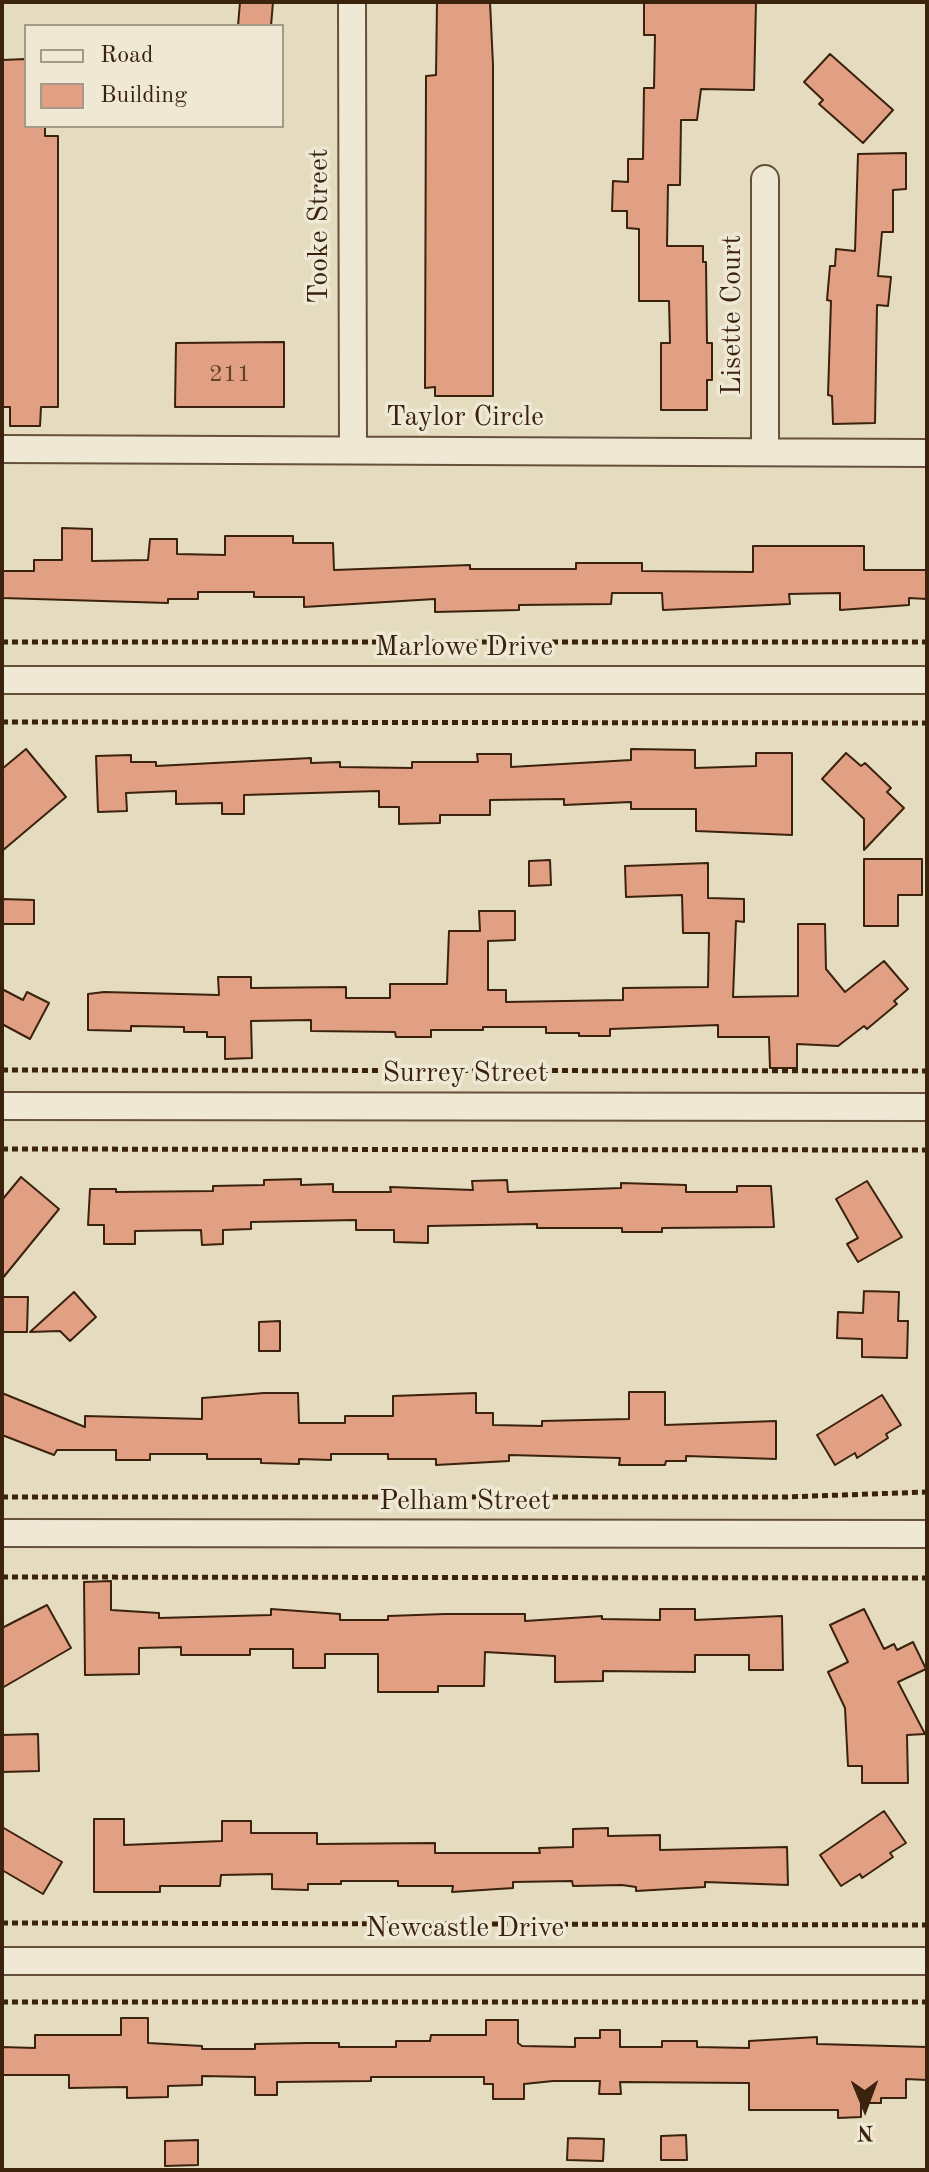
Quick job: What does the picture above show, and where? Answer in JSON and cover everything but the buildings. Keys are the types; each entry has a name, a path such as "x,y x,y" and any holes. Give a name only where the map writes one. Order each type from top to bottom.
{"street":[{"name":"Tooke Street","path":"352,2 353,449"},
{"name":"Lisette Court","path":"765,179 765,452"},
{"name":"Taylor Circle","path":"2,449 927,453"},
{"name":"Marlowe Drive","path":"2,680 927,680"},
{"name":"Surrey Street","path":"2,1106 927,1107"},
{"name":"Pelham Street","path":"2,1533 927,1534"},
{"name":"Newcastle Drive","path":"2,1961 927,1961"}],"path":[{"path":"2,642 927,642"},
{"path":"2,722 927,723"},
{"path":"2,1070 927,1071"},
{"path":"2,1149 927,1150"},
{"path":"2,1497 785,1497 927,1492"},
{"path":"2,1577 927,1578"},
{"path":"2,1923 927,1925"},
{"path":"2,2002 927,2002"}]}
